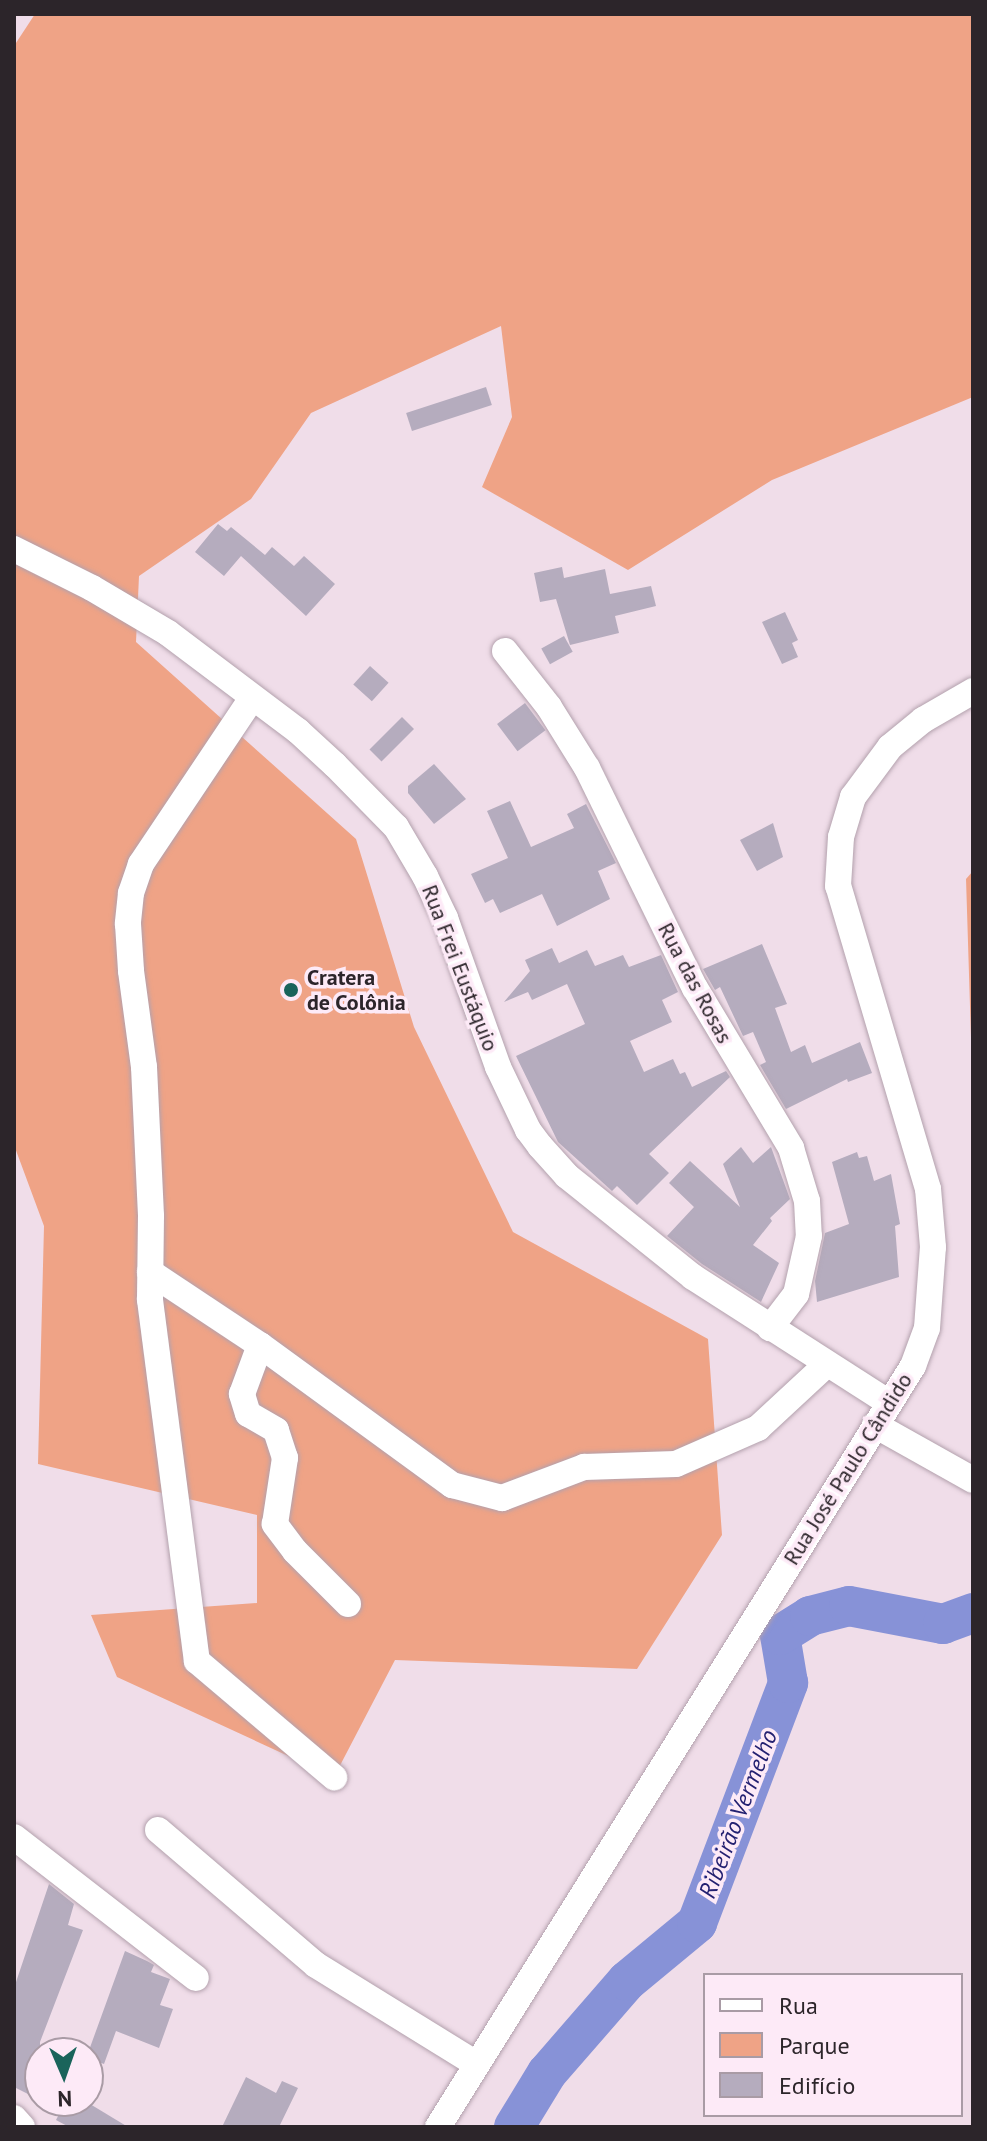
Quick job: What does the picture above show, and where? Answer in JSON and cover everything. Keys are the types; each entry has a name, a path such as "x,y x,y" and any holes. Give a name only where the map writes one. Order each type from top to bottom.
{"street":[{"name":"Rua Frei Eustáquio","path":"14,549 137,614 298,731 396,827 445,918 498,1067 528,1130 540,1146 567,1176 693,1277 889,1403"},
{"name":"Rua das Rosas","path":"505,651 549,707 587,768 695,988 791,1148 807,1201 809,1236 796,1294 770,1328"},
{"name":"Rua José Paulo Cândido","path":"438,2127 723,1675 913,1366 927,1328 933,1247 928,1189 838,886 841,837 853,797 890,747 923,720 973,691"},
{"path":"252,698 141,864 131,893 130,955 144,1067 150,1300 197,1661 334,1777"},
{"path":"150,1272 260,1345 452,1485 502,1498 584,1467 676,1464 758,1428 826,1365"},
{"path":"260,1345 242,1394 248,1414 276,1430 285,1458 275,1524 295,1551 348,1604"},
{"path":"875,1425 973,1480"},
{"path":"158,1830 316,1965 476,2064"},
{"path":"14,1837 196,1978"},
{"path":"14,2118 22,2127"}],"green space":[{"path":"35,14 973,14 973,397 772,480 628,570 482,487 512,417 501,326 311,413 251,499 139,576 136,642 356,839 414,1027 513,1232 708,1339 722,1535 637,1669 395,1660 334,1777 117,1677 91,1615 257,1603 257,1515 38,1464 44,1226 14,1145 14,46"},
{"path":"973,871 973,1101 966,879"}],"building":[{"path":"486,387 492,405 412,431 406,413"},
{"path":"218,524 227,531 231,527 265,555 272,547 294,566 304,556 335,584 306,616 241,556 224,576 195,552"},
{"path":"562,567 564,578 605,569 610,594 651,586 656,606 615,616 619,633 570,645 556,599 540,602 534,573"},
{"path":"785,612 798,640 792,643 798,657 782,664 762,622"},
{"path":"564,636 573,652 550,664 541,649"},
{"path":"370,666 389,683 372,701 353,685"},
{"path":"525,703 545,730 518,751 497,724"},
{"path":"402,717 414,729 381,762 369,750"},
{"path":"434,764 466,799 434,824 408,793 408,786"},
{"path":"510,801 531,847 574,828 567,814 586,804 616,863 598,871 610,899 557,926 542,894 500,913 493,899 485,903 471,874 508,858 487,811"},
{"path":"773,823 783,857 757,871 740,840"},
{"path":"762,944 787,1004 775,1008 791,1052 805,1045 812,1063 860,1042 872,1073 848,1082 847,1079 786,1109 760,1065 766,1062 753,1032 743,1036 720,987 715,990 703,969"},
{"path":"552,948 559,963 587,950 595,966 623,955 629,967 661,955 678,992 662,1000 672,1022 630,1041 644,1072 673,1059 680,1074 685,1072 692,1087 726,1071 730,1077 649,1154 669,1173 637,1205 617,1186 612,1191 558,1142 516,1056 585,1024 567,984 532,1000 528,992 504,1002 530,971 525,960"},
{"path":"741,1147 753,1163 771,1147 790,1199 770,1218 772,1221 753,1245 779,1263 761,1302 702,1264 667,1236 694,1207 669,1183 690,1161 740,1207 723,1164"},
{"path":"857,1152 859,1158 867,1156 874,1181 891,1174 900,1224 895,1226 899,1277 817,1302 815,1281 825,1233 849,1224 832,1162"},
{"path":"49,1884 74,1904 68,1925 83,1930 42,2037 24,2037 24,2092 14,2087 14,1988"},
{"path":"125,1951 154,1965 151,1972 170,1979 160,2005 173,2009 159,2048 116,2031 104,2064 104,2037 94,2037"},
{"path":"246,2077 276,2093 282,2081 298,2088 279,2127 222,2127"},
{"path":"104,2112 128,2127 69,2127 56,2120 58,2117 104,2117"}],"waterway":[{"name":"Ribeirão Vermelho","path":"514,2127 547,2073 627,1981 697,1923 788,1683 780,1635 810,1616 849,1606 943,1624 973,1613"}],"place":[{"name":"Cratera de Colônia","path":"291,990"}]}
